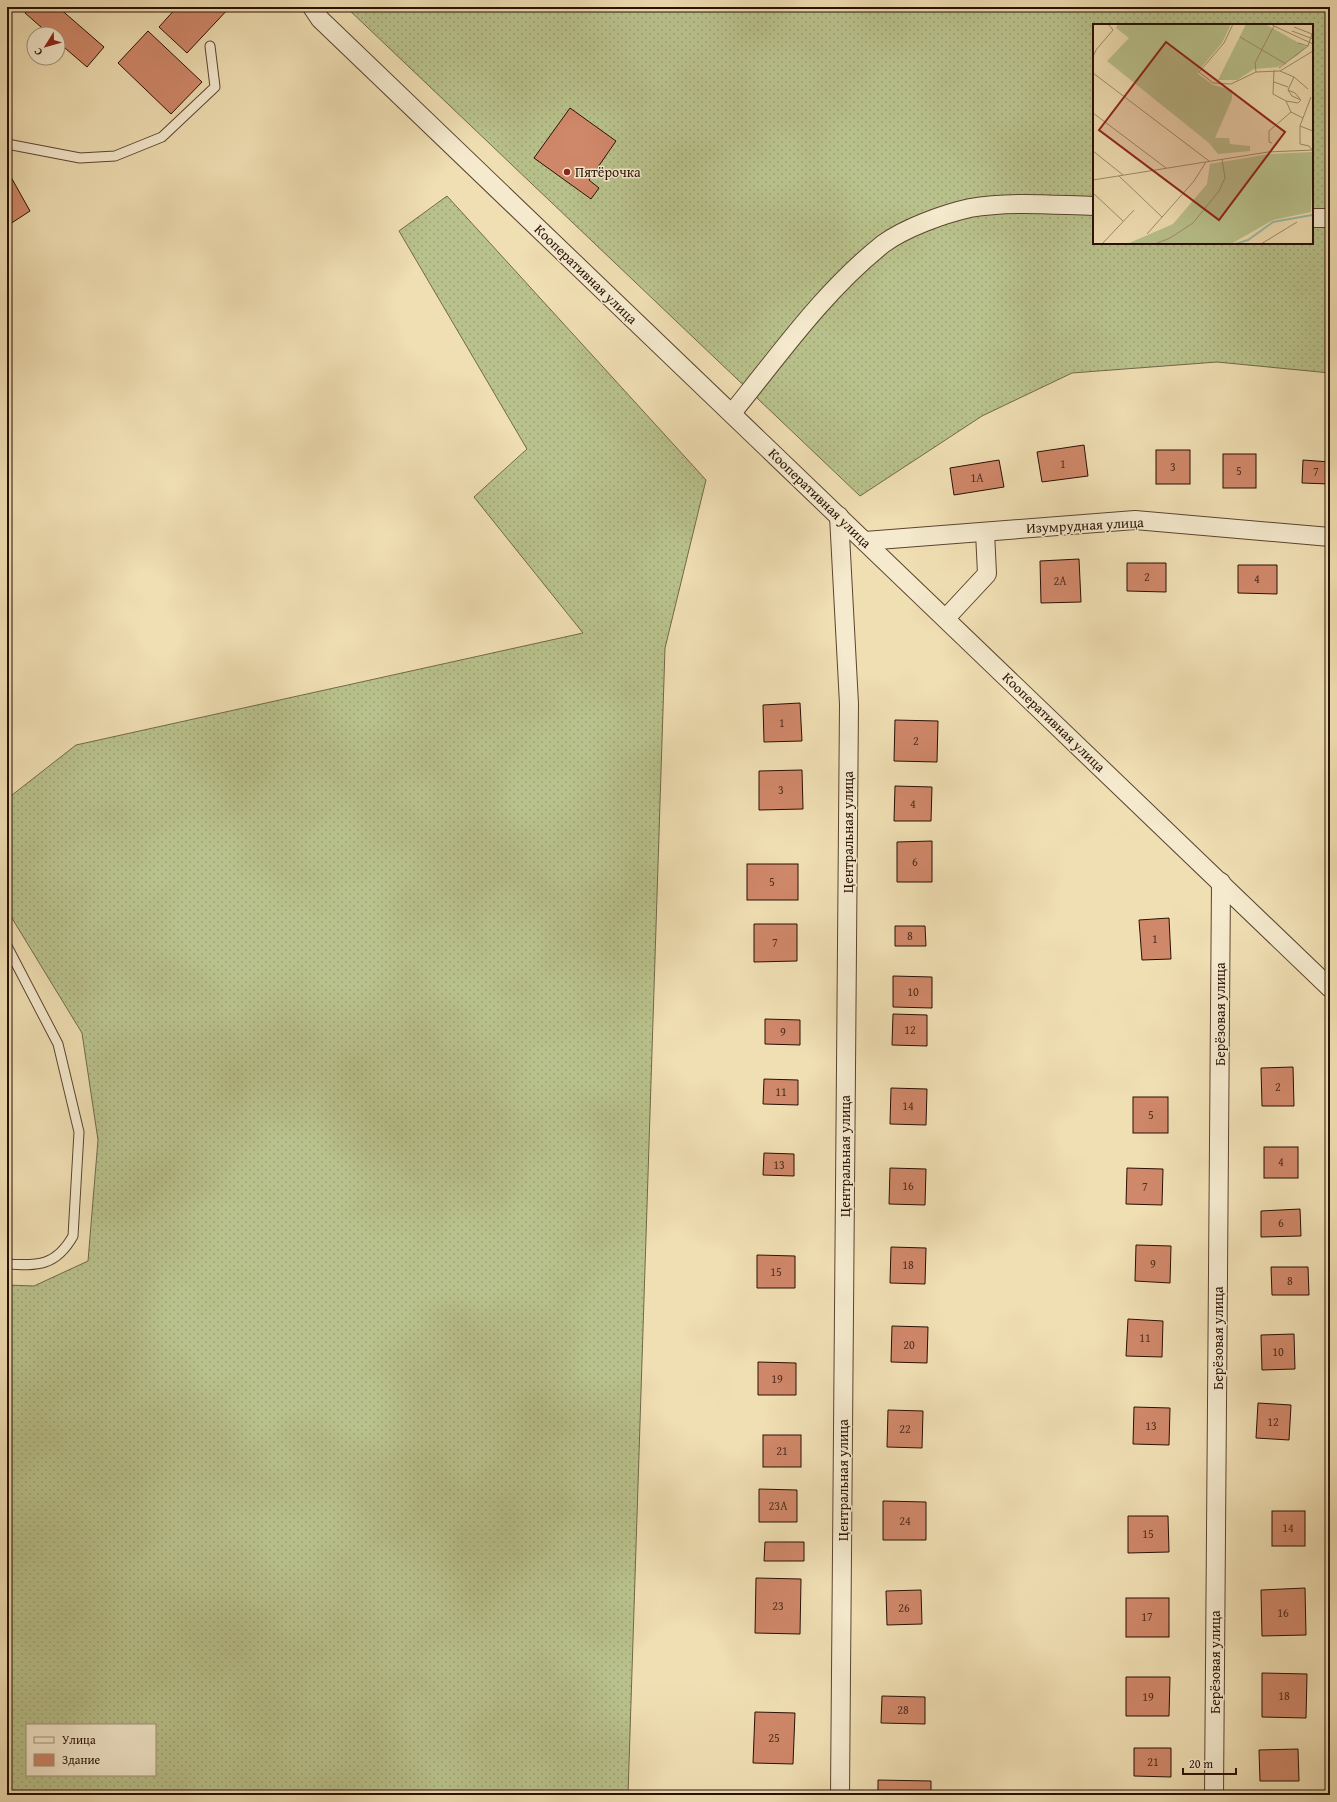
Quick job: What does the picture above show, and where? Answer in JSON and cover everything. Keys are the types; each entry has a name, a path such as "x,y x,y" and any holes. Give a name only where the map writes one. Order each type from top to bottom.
{"street":[{"name":"Кооперативная улица","path":"312,7 320,19 1330,988"},
{"path":"732,413 804,321 832,291 884,244 920,224 969,208 1005,204 1093,206"},
{"path":"1313,218 1330,218"},
{"name":"Центральная улица","path":"839,516 849,704 840,1795"},
{"name":"Изумрудная улица","path":"865,541 1135,520 1330,537"},
{"path":"946,618 987,574 985,532"},
{"name":"Берёзовая улица","path":"1214,1795 1221,882"}],"lane":[{"path":"7,144 80,158 115,156 162,138 215,87 210,46"},
{"path":"7,946 58,1044 79,1132 73,1236 70,1242 67,1247 53,1260 33,1266 7,1264"}],"green space":[{"path":"346,7 1330,7 1330,373 1217,362 1072,373 982,416 860,496"},
{"path":"447,196 706,480 665,648 628,1795 7,1795 7,1285 34,1286 88,1261 98,1140 82,1033 7,910 7,799 76,745 583,633 474,497 527,449 399,231"}],"building":[{"path":"31,7 58,7 104,47 87,67 66,49 66,26 40,26 25,13"},
{"path":"177,7 230,7 187,53 159,27"},
{"path":"148,31 202,82 171,114 118,63"},
{"path":"570,108 616,141 589,180 599,188 591,199 534,158"},
{"path":"7,170 30,211 10,224 7,220"},
{"path":"1084,445 1088,476 1042,482 1037,452"},
{"path":"1156,450 1190,450 1190,484 1156,484"},
{"path":"1223,454 1256,454 1256,488 1223,488"},
{"path":"999,460 1004,487 954,495 950,468"},
{"path":"1303,460 1330,462 1330,484 1302,483"},
{"path":"1079,559 1081,602 1041,603 1040,561"},
{"path":"1127,563 1166,563 1166,592 1127,591"},
{"path":"1238,565 1277,565 1277,594 1238,593"},
{"path":"800,703 802,741 764,742 763,705"},
{"path":"895,720 938,721 937,762 894,761"},
{"path":"802,770 803,809 759,810 759,771"},
{"path":"895,786 932,787 931,821 894,821"},
{"path":"932,841 932,882 897,882 897,842"},
{"path":"747,864 798,864 798,900 747,900"},
{"path":"1169,918 1171,959 1142,960 1139,920"},
{"path":"754,924 797,924 797,961 754,962"},
{"path":"895,926 925,926 926,946 895,946"},
{"path":"893,976 932,977 932,1008 893,1007"},
{"path":"893,1014 927,1015 927,1046 892,1045"},
{"path":"765,1019 800,1020 800,1045 765,1044"},
{"path":"1293,1067 1294,1106 1262,1106 1261,1068"},
{"path":"764,1079 798,1080 798,1105 763,1104"},
{"path":"891,1088 927,1089 926,1125 890,1124"},
{"path":"1133,1097 1168,1097 1168,1133 1133,1133"},
{"path":"1264,1147 1298,1147 1298,1178 1264,1178"},
{"path":"764,1153 794,1154 794,1176 763,1175"},
{"path":"890,1168 926,1169 925,1205 889,1204"},
{"path":"1127,1168 1163,1169 1162,1205 1126,1204"},
{"path":"1300,1209 1301,1236 1261,1237 1261,1211"},
{"path":"1136,1245 1171,1246 1170,1283 1135,1281"},
{"path":"891,1247 926,1248 925,1284 890,1283"},
{"path":"757,1255 795,1256 795,1288 757,1288"},
{"path":"1271,1267 1308,1267 1309,1295 1272,1295"},
{"path":"1128,1319 1163,1321 1162,1357 1126,1356"},
{"path":"892,1326 928,1327 927,1363 891,1362"},
{"path":"1294,1334 1295,1369 1262,1370 1261,1335"},
{"path":"758,1362 796,1363 796,1395 758,1395"},
{"path":"1258,1403 1291,1405 1289,1440 1256,1438"},
{"path":"1134,1407 1170,1408 1169,1445 1133,1444"},
{"path":"888,1410 923,1411 922,1448 887,1447"},
{"path":"763,1435 801,1435 801,1467 763,1467"},
{"path":"759,1489 797,1490 797,1522 759,1522"},
{"path":"883,1501 926,1502 926,1540 883,1540"},
{"path":"1272,1511 1305,1511 1305,1546 1272,1546"},
{"path":"1128,1516 1168,1516 1169,1552 1128,1553"},
{"path":"765,1542 804,1542 804,1561 764,1561"},
{"path":"756,1578 801,1579 800,1634 755,1633"},
{"path":"1305,1588 1306,1635 1262,1636 1261,1590"},
{"path":"921,1590 922,1624 887,1625 886,1591"},
{"path":"1126,1598 1169,1598 1169,1637 1126,1637"},
{"path":"1262,1673 1307,1674 1306,1718 1262,1717"},
{"path":"1126,1677 1170,1677 1169,1716 1126,1716"},
{"path":"882,1696 925,1697 925,1724 881,1723"},
{"path":"755,1712 795,1713 793,1764 753,1763"},
{"path":"1134,1748 1171,1748 1171,1777 1134,1776"},
{"path":"1298,1749 1299,1781 1260,1781 1259,1750"},
{"path":"878,1780 931,1781 931,1795 878,1795"}],"place":[{"name":"Пятёрочка","path":"567,172"}]}
